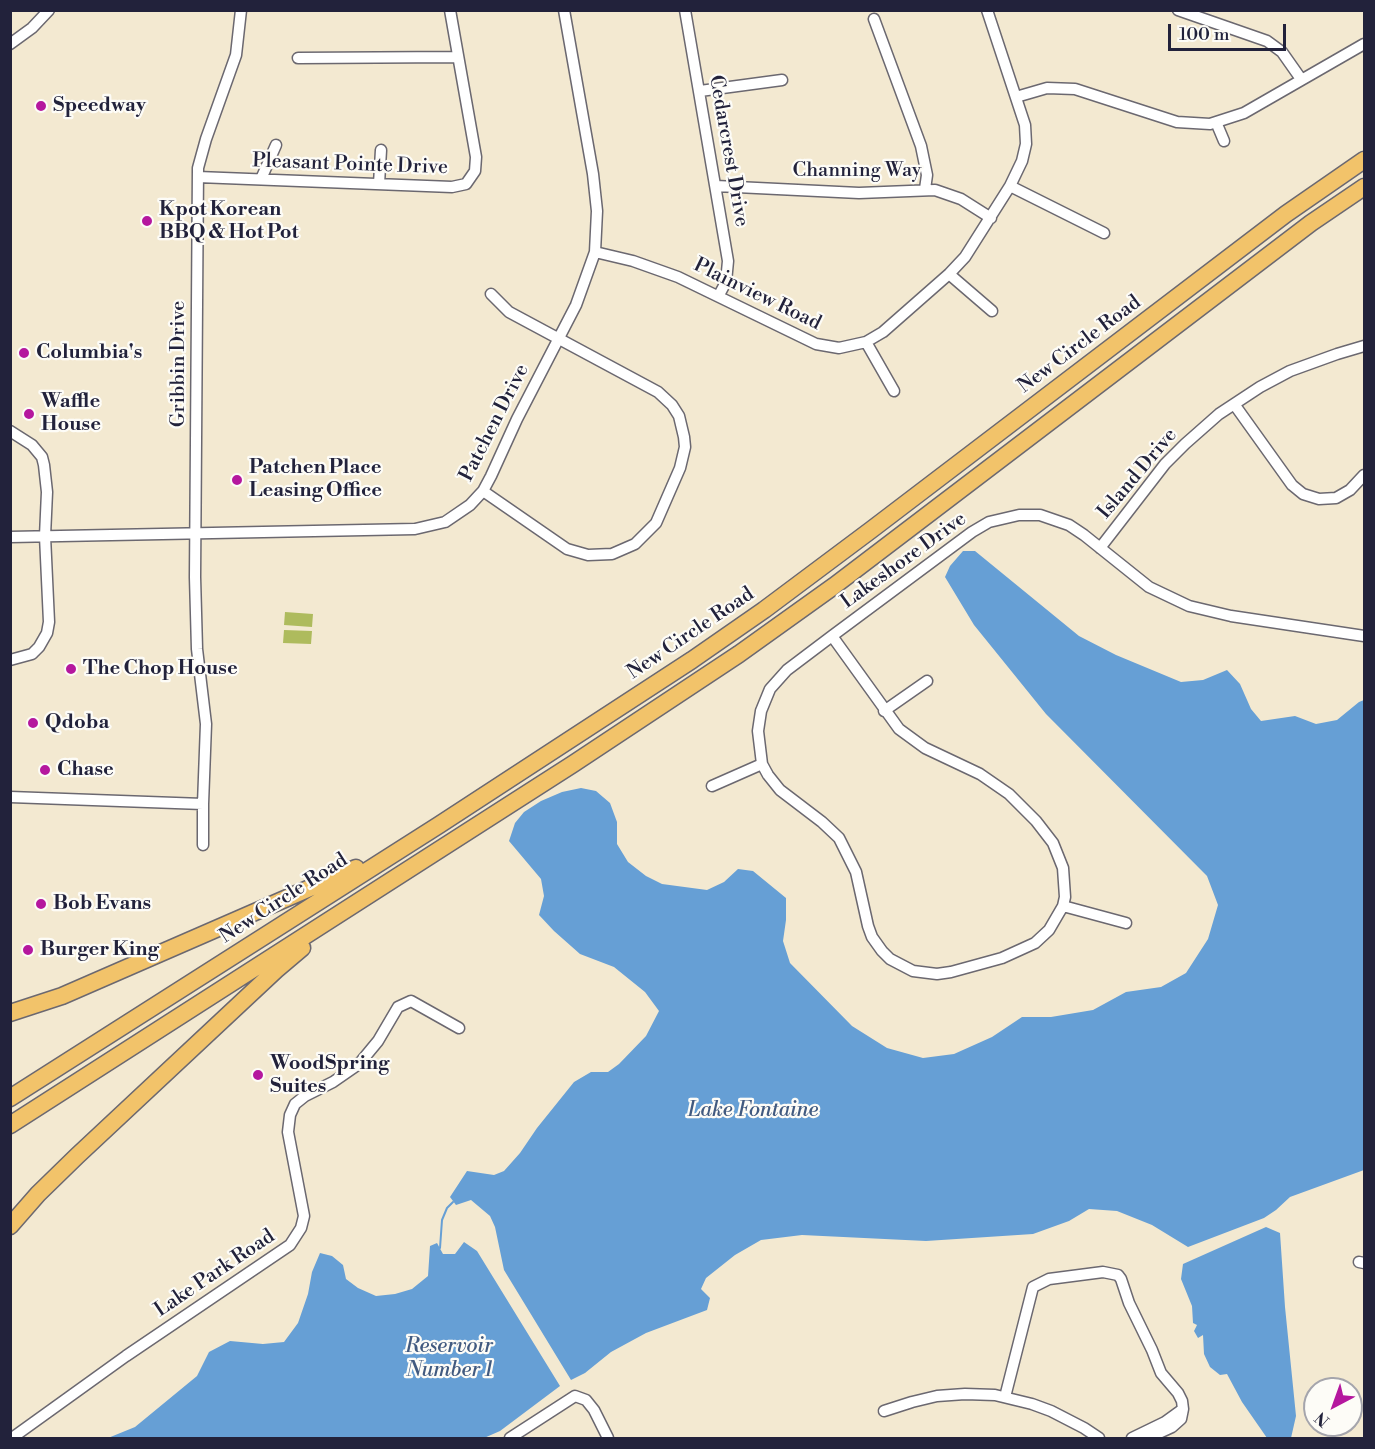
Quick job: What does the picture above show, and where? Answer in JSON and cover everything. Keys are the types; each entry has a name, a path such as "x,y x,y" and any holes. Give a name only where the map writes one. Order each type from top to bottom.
{"highway":[{"name":"New Circle Road","path":"10,1098 439,825 615,711 764,610 1286,214 1365,160"},
{"path":"10,1125 739,654 852,572 1311,223 1365,187"},
{"path":"10,1018 359,866 439,825"},
{"path":"14,1220 77,1156 276,970 326,930 439,849"},
{"path":"10,1013 53,999"}],"street":[{"path":"10,44 32,28 49,10"},
{"name":"Gribbin Drive","path":"204,845 206,724 196,649 198,168 236,55 240,38 241,10"},
{"name":"Pleasant Pointe Drive","path":"198,177 452,188 466,184 475,171 476,157 450,10"},
{"name":"Patchen Drive","path":"10,537 425,528 454,517 470,505 483,491 581,293 595,252 597,211 593,174 564,10"},
{"name":"Cedarcrest Drive","path":"685,10 728,261 726,282 719,295"},
{"name":"Plainview Road","path":"595,252 650,266 678,277 816,344 839,348 866,342 883,332 965,257 991,218 1022,161 1026,144 1025,125 987,10"},
{"path":"1178,10 1267,40 1282,52 1301,79"},
{"path":"874,19 921,146 927,175 925,189"},
{"path":"1016,97 1047,88 1066,87 1088,92 1177,122 1193,124 1216,122 1244,113 1365,44"},
{"path":"298,58 457,57"},
{"path":"700,91 782,80"},
{"path":"1216,122 1224,141"},
{"path":"261,179 276,145"},
{"path":"379,184 381,150"},
{"name":"Channing Way","path":"716,186 859,193 925,189 947,193 991,218"},
{"path":"1010,186 1104,233"},
{"path":"949,274 992,311"},
{"path":"483,491 567,549 588,555 612,554 645,536 659,518 683,456 684,437 679,416 672,405 658,392 509,312 491,294"},
{"path":"866,342 894,391"},
{"name":"Island Drive","path":"1100,548 1165,464 1207,424 1260,387 1290,371 1365,346"},
{"path":"1234,404 1292,484 1303,494 1319,500 1336,498 1350,490 1365,475"},
{"path":"10,431 25,439 42,458 47,492 45,536 49,622 44,641 32,654 10,660"},
{"name":"Lakeshore Drive","path":"832,636 899,729 925,748 987,778 1009,794 1045,832 1059,855 1065,879 1063,906 1049,930 1035,944 1020,952 937,974 924,973 902,966 882,951 872,937 856,872 839,838 780,790 762,764 759,752 761,711 770,689 787,670 832,636 972,532 996,519 1030,514 1050,518 1077,530 1149,588 1189,606 1231,616 1365,636"},
{"path":"884,711 927,681"},
{"path":"712,786 762,764"},
{"path":"10,797 203,804"},
{"path":"1063,906 1126,923"},
{"name":"Lake Park Road","path":"12,1438 126,1356 290,1245 301,1228 304,1216 288,1132 290,1115 295,1104 305,1096 333,1082 359,1064 378,1041 398,1007 411,1001 459,1028"},
{"path":"1005,1397 1033,1287 1048,1280 1102,1272 1118,1275 1128,1303 1161,1373 1178,1394 1183,1409 1181,1419 1172,1427 1148,1438"},
{"path":"884,1411 937,1396 979,1394 1005,1397 1052,1411 1099,1438"},
{"path":"510,1438 575,1396 586,1400 594,1410 608,1438"},
{"path":"1132,1438 1165,1422 1183,1409"}],"green space":[{"path":"285,612 313,614 312,627 284,625"},
{"path":"284,630 312,631 311,644 283,643"}],"water":[{"name":"Lake Fontaine","path":"963,551 975,551 1079,636 1116,655 1181,682 1203,680 1227,670 1240,684 1251,709 1261,721 1295,716 1316,724 1337,720 1364,700 1364,1170 1290,1197 1264,1218 1188,1247 1152,1225 1117,1211 1089,1209 1069,1221 1033,1234 926,1241 802,1235 761,1240 735,1255 706,1278 701,1289 710,1298 707,1310 646,1333 611,1352 585,1373 571,1380 504,1270 495,1227 490,1216 471,1200 456,1205 450,1197 467,1171 494,1175 504,1171 574,1082 591,1072 608,1072 619,1064 646,1036 659,1011 645,992 614,967 580,954 539,915 544,896 541,879 509,841 515,823 524,812 541,801 562,792 581,788 596,791 610,803 617,822 617,844 628,862 646,876 662,884 707,890 724,882 738,869 753,871 786,898 783,941 790,963 852,1026 887,1048 923,1058 954,1054 992,1037 1022,1017 1051,1017 1093,1010 1126,992 1161,987 1186,973 1208,939 1218,905 1207,876 1046,714 974,625 945,577 950,566"},
{"path":"1266,1227 1280,1233 1296,1416 1291,1438 1267,1438 1242,1402 1227,1374 1220,1375 1210,1367 1204,1354 1203,1335 1198,1338 1194,1331 1197,1325 1193,1323 1192,1306 1181,1279 1183,1264"},
{"name":"Reservoir Number 1","path":"464,1242 477,1251 560,1386 500,1431 484,1438 108,1438 135,1427 197,1376 209,1352 230,1341 263,1344 284,1342 298,1323 308,1294 312,1272 320,1253 332,1256 343,1265 346,1279 358,1288 376,1296 412,1289 428,1276 430,1246 437,1243 443,1254 455,1254"}],"waterway":[{"path":"440,1248 442,1220 447,1208 453,1202"}],"place":[{"name":"Speedway","path":"41,106"},
{"name":"Kpot Korean BBQ & Hot Pot","path":"147,221"},
{"name":"Columbia's","path":"24,353"},
{"name":"Waffle House","path":"29,414"},
{"name":"Patchen Place Leasing Office","path":"237,480"},
{"name":"The Chop House","path":"71,669"},
{"name":"Qdoba","path":"33,723"},
{"name":"Chase","path":"45,770"},
{"name":"Bob Evans","path":"41,904"},
{"name":"Burger King","path":"28,950"},
{"name":"WoodSpring Suites","path":"258,1075"}]}
